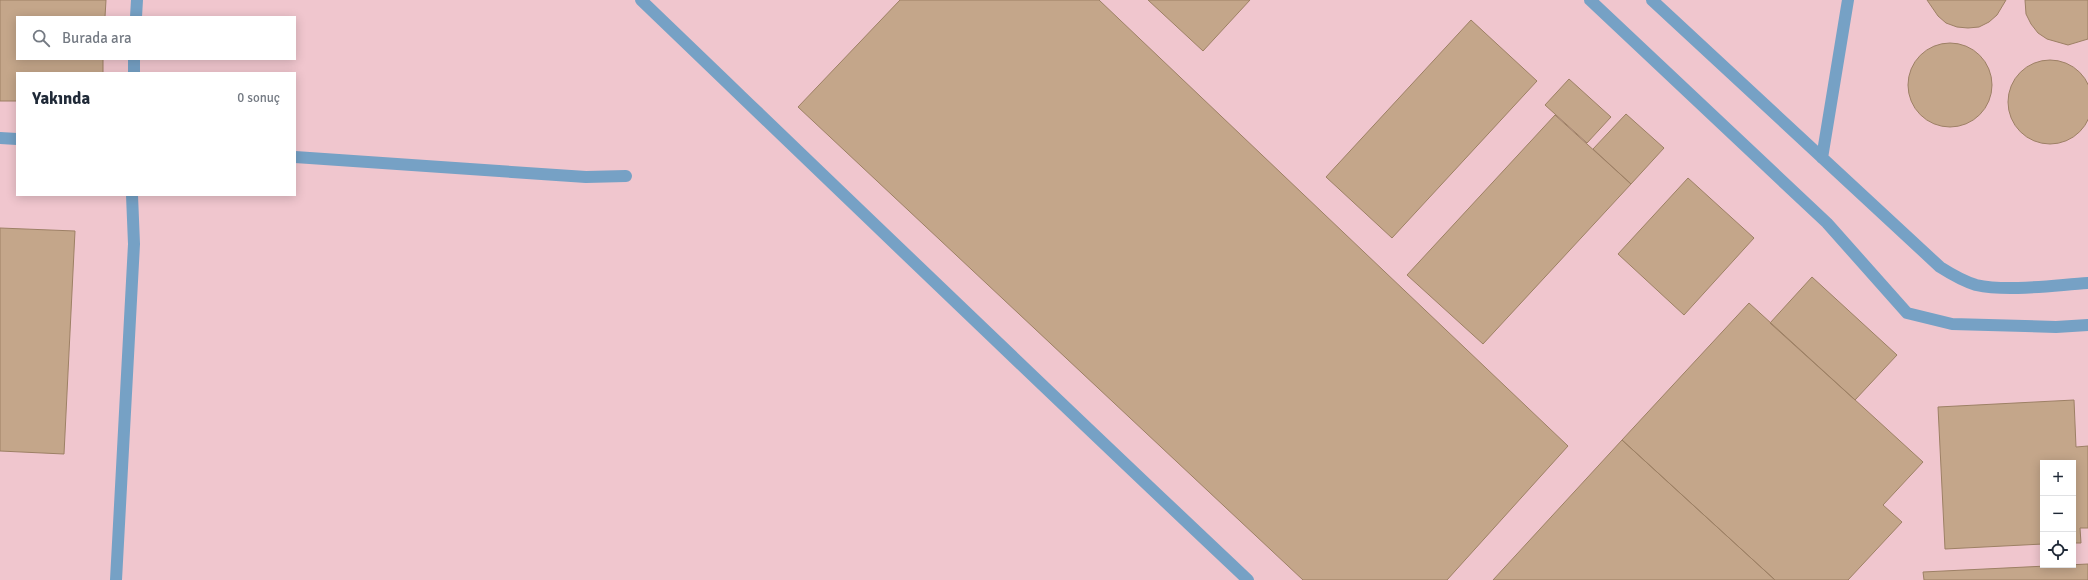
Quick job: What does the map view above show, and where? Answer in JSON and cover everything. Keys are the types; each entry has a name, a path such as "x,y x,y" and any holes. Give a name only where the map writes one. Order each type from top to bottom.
{"street":[{"path":"136,0 136,16"},
{"path":"641,0 837,187 972,320 1248,580"},
{"path":"1590,0 1827,223 1907,313 1952,324 2056,327 2088,325"},
{"path":"1652,0 1940,267 1957,278 1994,288 2088,283"},
{"path":"1822,158 1848,0"},
{"path":"134,60 134,72"},
{"path":"0,138 16,139"},
{"path":"296,157 586,177 626,176"},
{"path":"116,580 134,244 132,196"}],"shaded area":[{"path":"0,0 2088,0 2088,580 0,580"}],"building":[{"path":"0,0 106,0 105,16 16,16 16,60 103,60 103,72 16,72 16,101 0,101"},
{"path":"900,0 1099,0 1568,446 1447,580 1303,580 798,107"},
{"path":"1148,0 1250,0 1203,51"},
{"path":"1927,0 2006,0 1997,15 1989,22 1979,27 1968,28 1957,27 1946,23 1938,16"},
{"path":"2025,0 2088,0 2088,39 2068,45 2047,39 2038,33 2031,24 2026,14"},
{"path":"1471,20 1537,81 1392,238 1326,177"},
{"path":"1950,43 1966,46 1980,55 1989,69 1992,85 1989,101 1980,115 1966,124 1950,127 1934,124 1920,115 1911,101 1908,85 1911,69 1920,55 1934,46"},
{"path":"2042,61 2058,61 2073,67 2085,79 2088,86 2089,115 2085,125 2073,137 2058,143 2042,143 2027,137 2015,125 2009,110 2009,94 2015,79 2027,67"},
{"path":"1569,79 1611,117 1587,143 1545,105"},
{"path":"1626,114 1664,148 1631,184 1593,149"},
{"path":"1555,115 1631,184 1483,344 1407,275"},
{"path":"1688,178 1754,238 1684,315 1618,254"},
{"path":"0,228 75,231 64,454 0,451"},
{"path":"1812,277 1897,355 1855,400 1770,323"},
{"path":"1749,303 1923,462 1883,505 1902,522 1848,580 1775,580 1622,440"},
{"path":"2074,400 2076,447 2088,446 2088,528 2080,528 2081,543 2076,543 2076,460 2040,460 2040,544 1945,549 1938,407"},
{"path":"1622,440 1775,580 1493,580"},
{"path":"2088,564 2088,580 1924,580 1923,572 2040,566 2040,568 2076,568 2076,565"}]}
